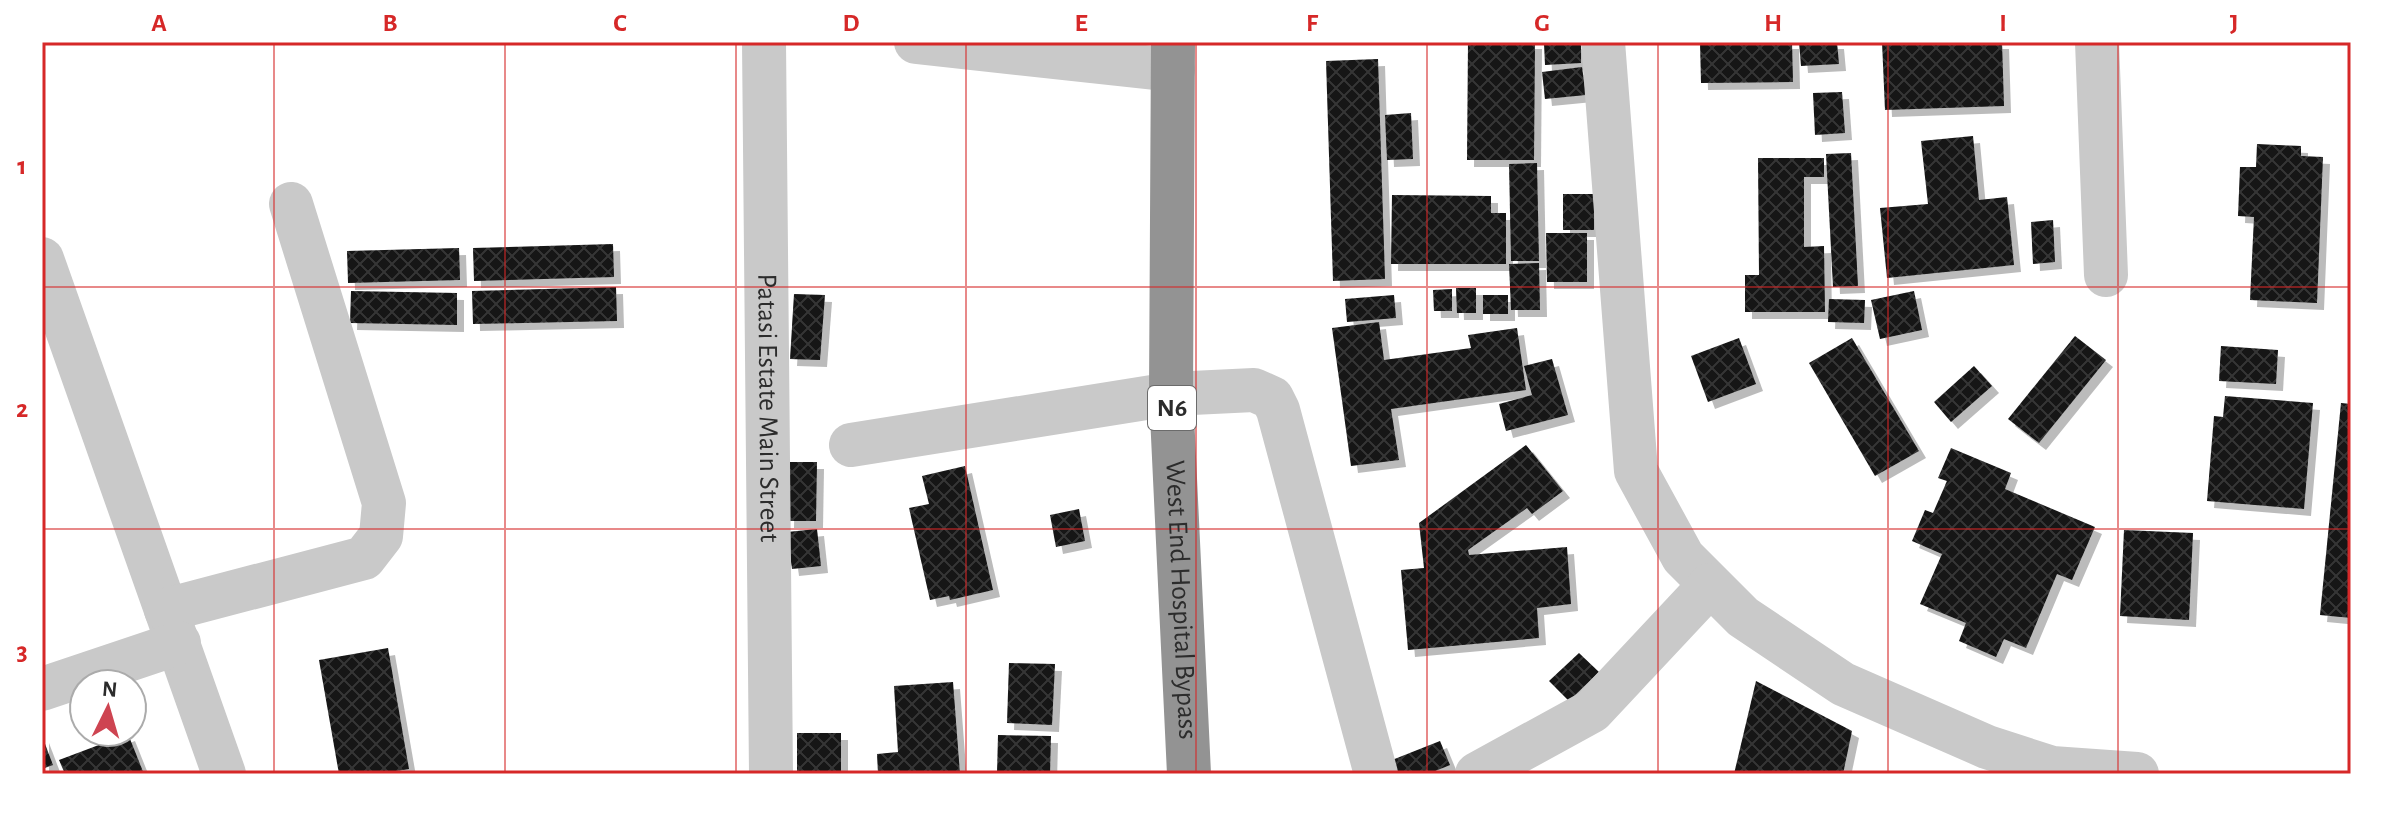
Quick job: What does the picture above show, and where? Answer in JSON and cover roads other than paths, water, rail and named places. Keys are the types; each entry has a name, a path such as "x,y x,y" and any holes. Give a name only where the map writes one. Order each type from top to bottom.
{"highway":[{"name":"West End Hospital Bypass","path":"1173,56 1171,394 1189,774"}],"street":[{"name":"Patasi Estate Main Street","path":"764,42 771,774"},
{"path":"916,42 1173,56"},
{"path":"1603,42 1636,471 1683,557 1743,617 1843,684 1987,747 2052,771 2137,774"},
{"path":"2097,42 2106,275"},
{"path":"42,689 173,626 364,558 381,536 384,503 291,204"},
{"path":"42,259 224,774"},
{"path":"851,445 1171,394 1254,390 1272,398 1278,410 1376,774"},
{"path":"1477,774 1592,711 1710,585"}]}
